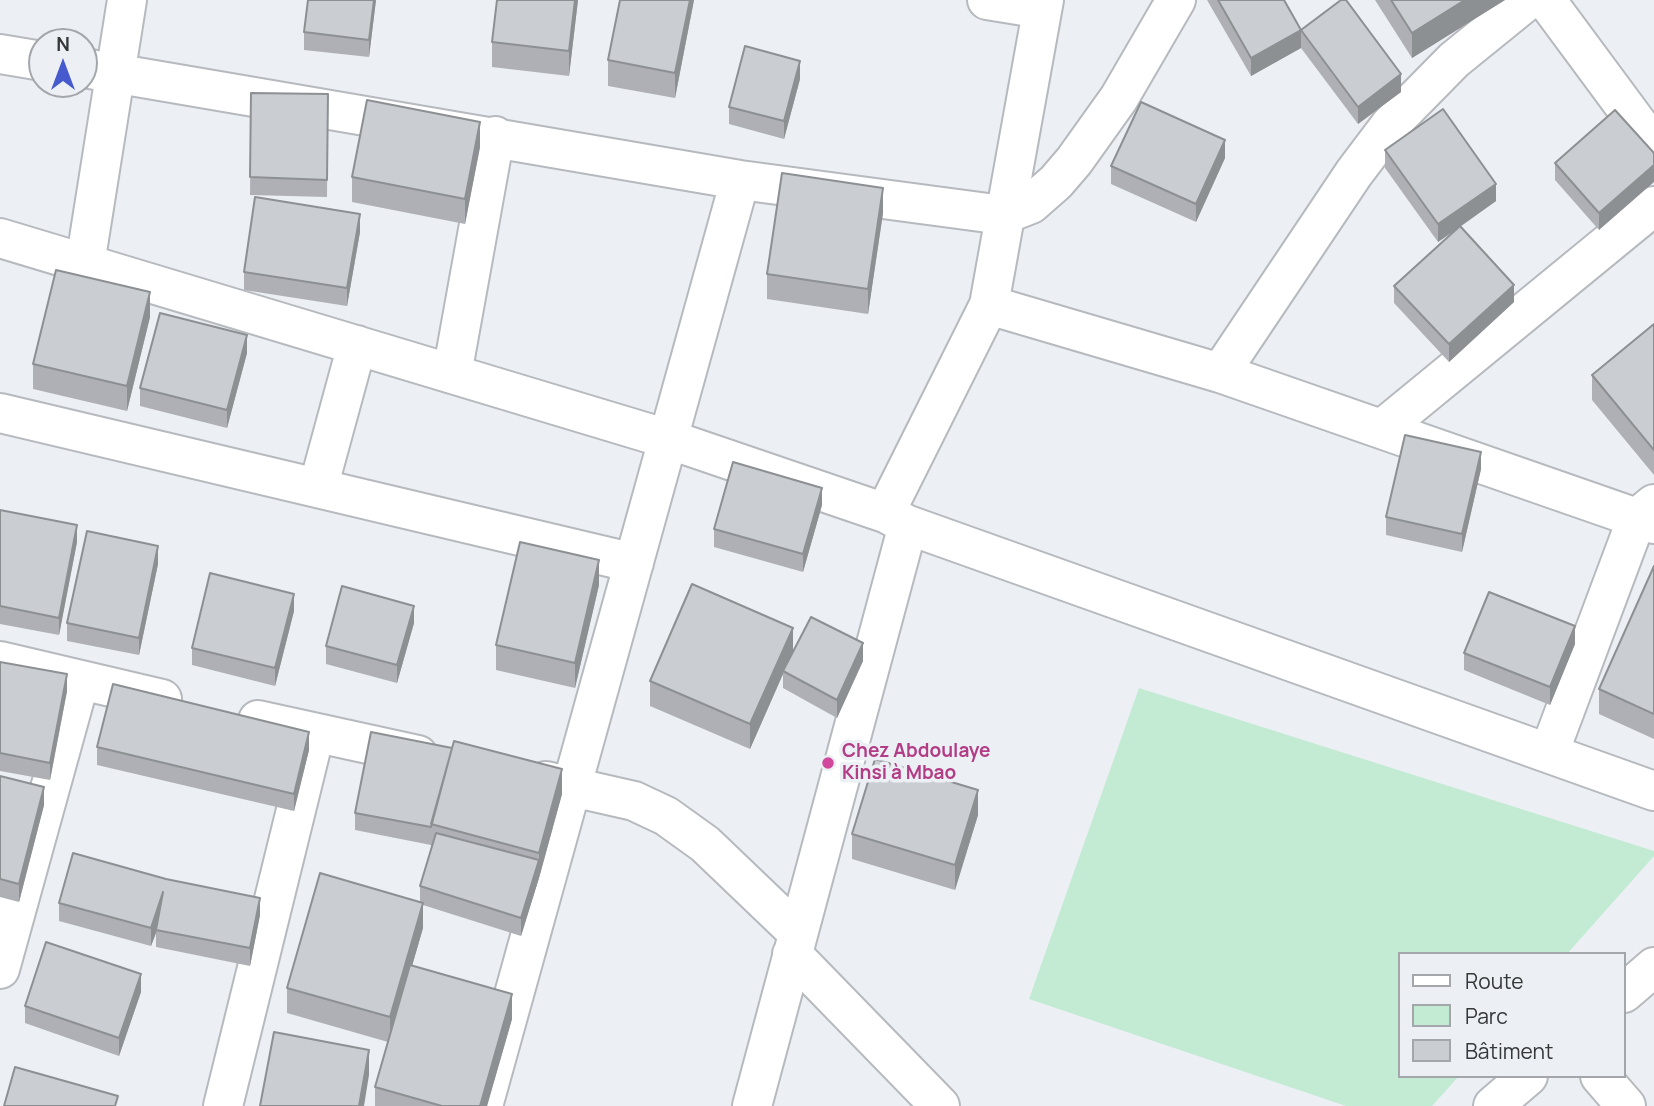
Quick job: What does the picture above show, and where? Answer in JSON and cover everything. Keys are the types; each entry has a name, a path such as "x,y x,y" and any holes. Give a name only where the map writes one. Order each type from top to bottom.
{"street":[{"path":"85,264 100,71 127,0"},
{"path":"752,1106 795,944 896,519 989,304 1043,5 987,0"},
{"path":"100,71 495,136 740,180 1003,215 1031,204 1056,182 1074,161 1119,98 1176,0"},
{"path":"1220,373 1354,173 1391,124 1454,60 1528,0"},
{"path":"1546,0 1654,146"},
{"path":"0,54 28,59"},
{"path":"452,374 495,136"},
{"path":"483,1106 740,180"},
{"path":"1382,429 1654,206"},
{"path":"0,238 668,439 1654,790"},
{"path":"989,304 1220,373 1382,429 1648,515 1549,753"},
{"path":"318,488 357,345"},
{"path":"0,413 634,563"},
{"path":"0,661 450,761"},
{"path":"0,969 80,680"},
{"path":"223,1106 315,733"},
{"path":"518,775 634,802 666,816 705,844 940,1106"},
{"path":"1626,991 1654,967"},
{"path":"1493,1106 1526,1078"},
{"path":"1602,1078 1626,1106"}],"green space":[{"path":"1139,688 1654,851 1654,856 1569,952 1398,952 1398,1078 1457,1078 1432,1106 1346,1106 1029,999"}],"building":[{"path":"308,0 374,0 369,40 304,32"},
{"path":"497,0 575,0 569,51 492,42"},
{"path":"620,0 690,0 675,73 608,60"},
{"path":"1218,0 1284,0 1301,30 1251,58"},
{"path":"1341,0 1346,0 1401,74 1358,107 1301,30"},
{"path":"1391,0 1465,0 1412,33"},
{"path":"745,46 800,61 784,121 729,107"},
{"path":"251,93 328,94 327,180 250,177"},
{"path":"367,100 480,122 465,199 352,177"},
{"path":"1141,102 1225,140 1196,204 1111,166"},
{"path":"1443,109 1496,184 1438,224 1385,150"},
{"path":"1615,110 1654,153 1654,165 1599,213 1555,163"},
{"path":"782,173 883,188 868,289 767,274"},
{"path":"255,197 360,214 347,288 244,272"},
{"path":"1460,226 1514,285 1449,344 1394,286"},
{"path":"56,270 150,292 127,386 33,364"},
{"path":"160,313 247,335 227,410 140,388"},
{"path":"1654,324 1654,450 1592,375"},
{"path":"1405,435 1481,452 1462,534 1386,517"},
{"path":"733,462 822,488 803,554 714,529"},
{"path":"0,510 77,525 59,618 0,606"},
{"path":"87,531 158,546 139,638 67,623"},
{"path":"520,542 599,560 575,663 496,645"},
{"path":"1654,566 1654,714 1599,689"},
{"path":"210,573 294,594 275,668 192,648"},
{"path":"692,584 793,628 750,724 650,681"},
{"path":"342,586 414,606 397,665 326,646"},
{"path":"1489,592 1575,626 1550,687 1464,653"},
{"path":"811,617 863,643 837,700 783,671"},
{"path":"0,662 67,674 50,763 0,753"},
{"path":"113,684 309,732 294,794 97,747"},
{"path":"371,732 452,748 431,827 355,813"},
{"path":"454,741 562,769 539,853 431,824"},
{"path":"875,759 978,790 955,865 852,834"},
{"path":"0,776 44,787 19,884 0,879"},
{"path":"436,833 539,860 521,918 420,886"},
{"path":"73,853 166,879 260,898 250,948 156,930 163,892 151,928 59,903"},
{"path":"320,873 423,903 390,1017 287,988"},
{"path":"46,942 141,974 119,1038 25,1006"},
{"path":"410,965 512,994 480,1106 442,1106 375,1087"},
{"path":"274,1032 369,1050 359,1106 260,1106"},
{"path":"15,1067 118,1096 115,1106 4,1106"}],"place":[{"name":"Chez Abdoulaye Kinsi à Mbao","path":"828,763"}]}
